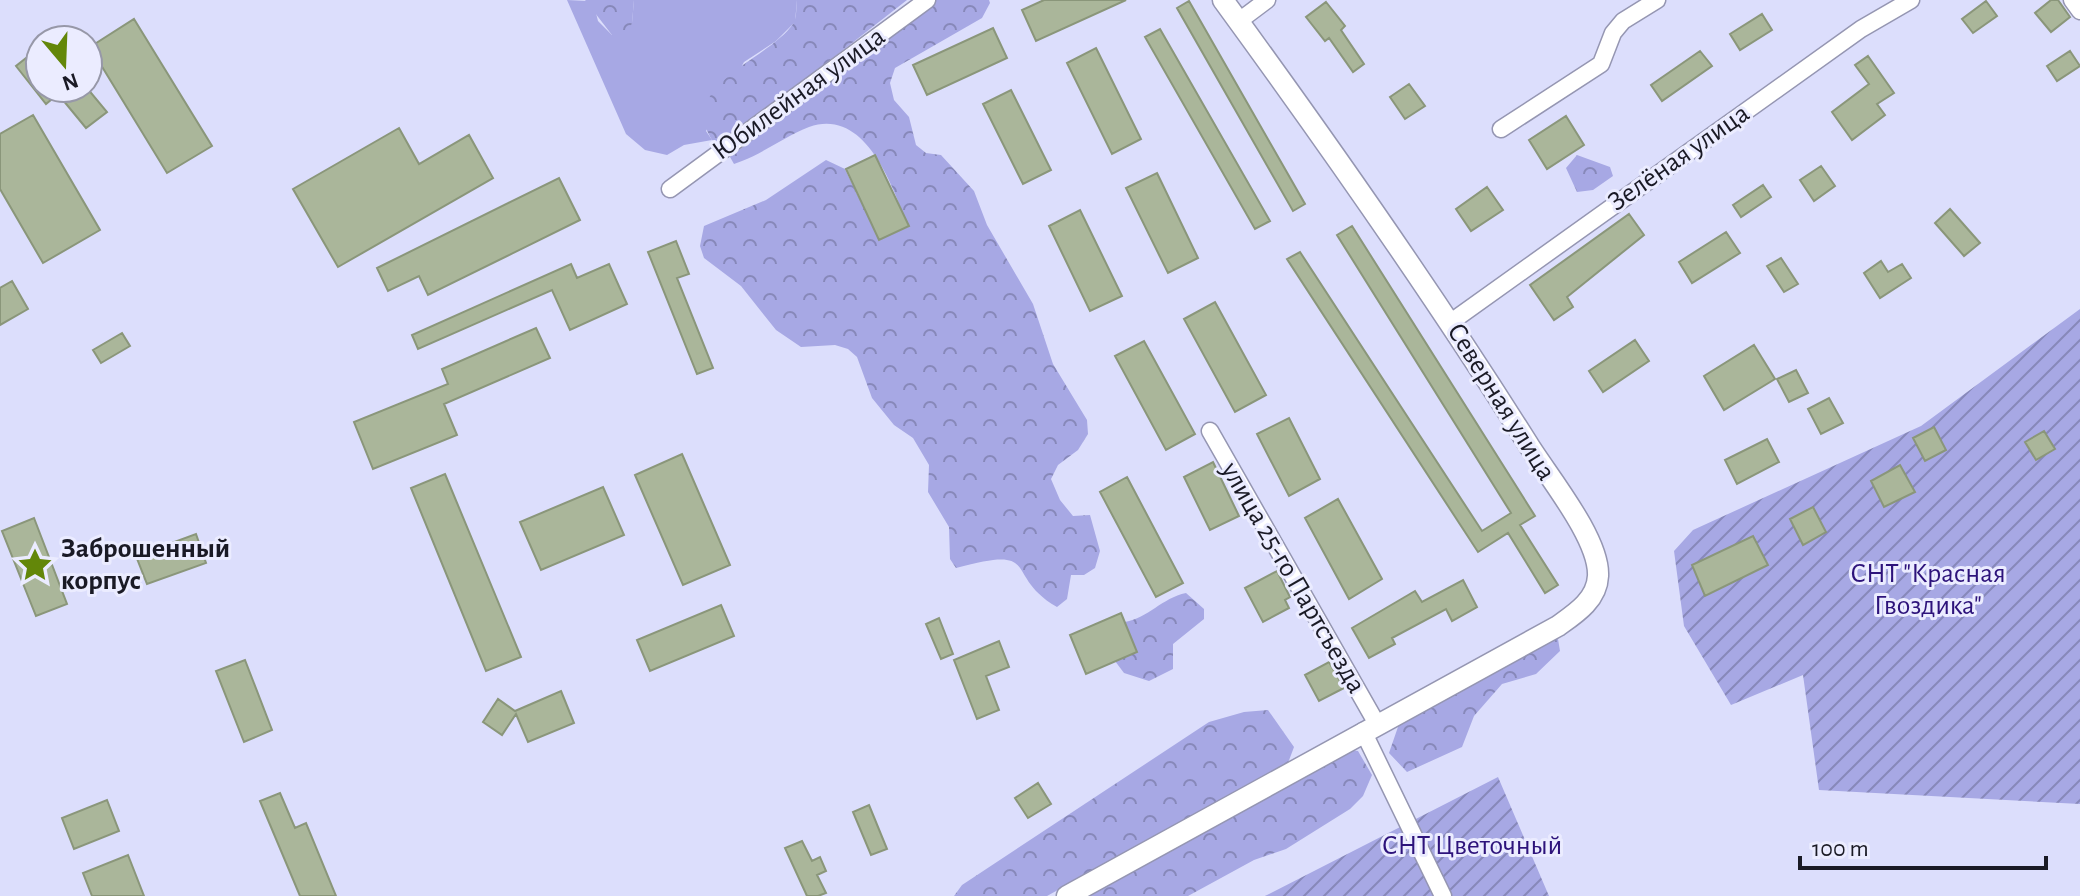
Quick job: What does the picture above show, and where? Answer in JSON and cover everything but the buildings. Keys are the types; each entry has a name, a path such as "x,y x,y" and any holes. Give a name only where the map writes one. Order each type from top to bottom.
{"street":[{"name":"Юбилейная улица","path":"670,189 927,0"},
{"name":"Северная улица","path":"1067,896 1558,626 1580,610 1592,595 1598,576 1584,532 1451,322 1223,0"},
{"path":"1239,21 1267,0"},
{"path":"1501,129 1601,64 1613,33 1623,21 1657,0"},
{"name":"Зелёная улица","path":"1451,322 1861,29 1911,0"},
{"path":"2072,0 2080,11"},
{"name":"улица 25-го Партсъезда","path":"1210,431 1370,728 1443,896"}],"green space":[{"path":"567,0 587,1 595,9 598,21 612,35 632,23 634,0 797,0 795,22 776,41 744,62 706,131 712,140 684,145 667,155 645,150 626,134"},
{"path":"585,0 634,0 632,23 626,37 612,35"},
{"path":"797,0 907,0 728,140 720,143 712,140 704,121 706,104 730,75 781,37 793,24"},
{"path":"936,0 989,0 990,3 982,18 895,68 890,83 894,100 909,117 916,145 926,153 941,155 974,191 987,225 1033,304 1053,364 1087,420 1088,434 1078,450 1058,465 1051,479 1060,500 1073,516 1090,515 1100,551 1095,568 1084,575 1071,575 1067,599 1057,607 1040,595 1012,561 983,561 956,568 950,559 949,527 928,492 929,465 913,438 894,425 872,398 857,357 848,349 835,345 801,347 776,330 741,286 704,258 700,246 704,226 766,200 826,160 845,169 879,240 908,227 874,154 861,139 846,129 829,124 809,127 742,161 734,164 730,157"},
{"path":"1577,155 1610,167 1613,176 1593,190 1577,192 1566,168"},
{"name":"СНТ \"Красная Гвоздика\"","path":"2080,309 2080,804 1819,790 1803,675 1731,705 1684,626 1674,551 1693,530 1921,426"},
{"path":"1186,593 1204,609 1204,619 1173,644 1173,669 1149,681 1124,673 1115,661 1137,652 1125,622"},
{"path":"1558,639 1560,651 1536,674 1502,684 1474,716 1462,747 1407,772 1389,753 1399,724 1544,641"},
{"path":"1268,710 1294,747 1288,763 1047,896 954,896 962,885 1209,722 1244,712"},
{"path":"1343,749 1358,751 1372,775 1363,796 1350,809 1286,849 1254,860 1188,896 1078,896"},
{"name":"СНТ Цветочный","path":"1498,777 1549,896 1265,896"}],"place":[{"name":"Заброшенный корпус","path":"35,565"}]}
